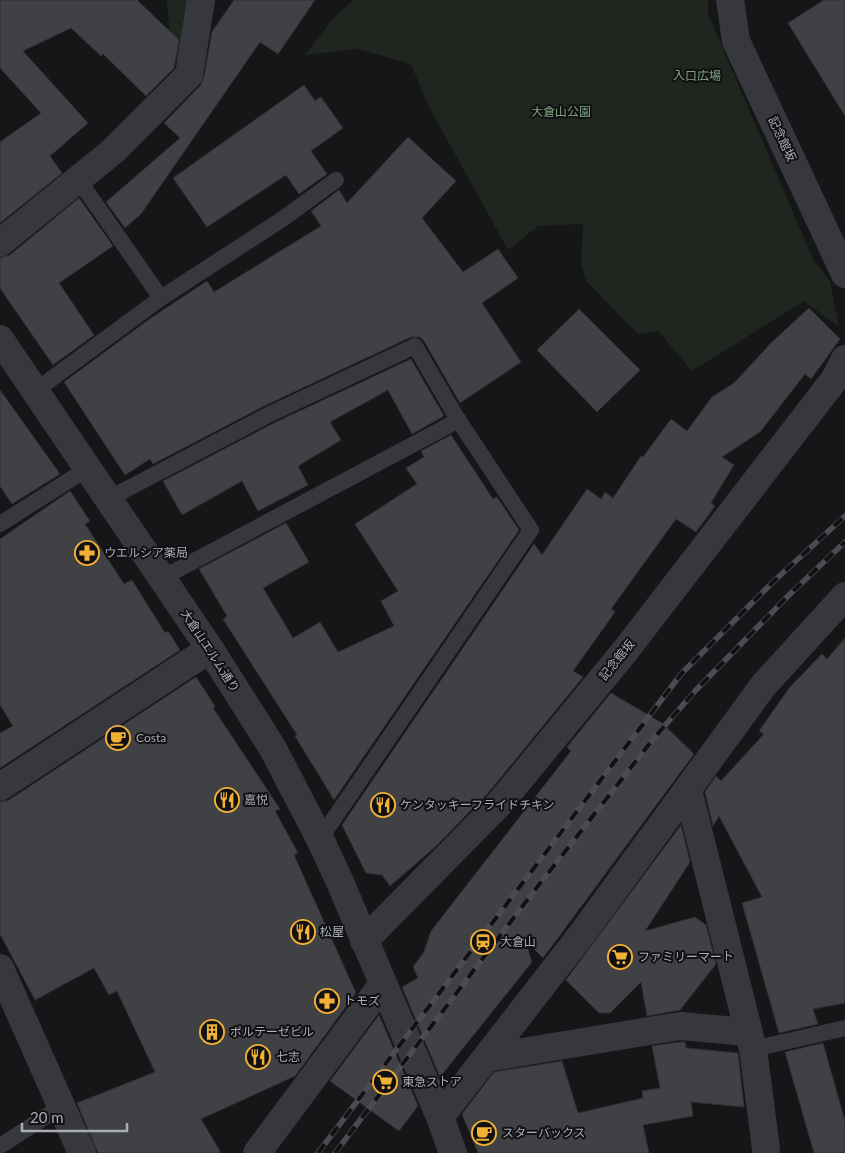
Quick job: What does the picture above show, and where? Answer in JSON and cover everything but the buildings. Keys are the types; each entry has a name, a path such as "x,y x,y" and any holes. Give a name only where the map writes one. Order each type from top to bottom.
{"street":[{"path":"0,243 113,151 189,75 201,0"},
{"name":"記念館坂","path":"730,0 736,41 845,274"},
{"name":"大倉山エルム通り","path":"0,339 210,649 272,747 320,839 440,1117 453,1153"},
{"name":"記念館坂","path":"364,941 500,803 624,651 834,380 845,359"},
{"path":"440,1117 582,934 763,686 845,596"},
{"path":"0,787 210,649"},
{"path":"688,790 751,1041 766,1151"},
{"path":"0,968 82,1153"},
{"path":"257,1153 382,984"},
{"path":"486,1058 680,1026 751,1041"}],"lane":[{"path":"78,179 161,298"},
{"path":"35,391 161,298 284,218 336,180"},
{"path":"108,499 270,414 415,346 459,420 531,530 320,839"},
{"path":"162,578 459,420"},
{"path":"0,524 87,468"},
{"path":"751,1041 845,1028"},
{"path":"0,1146 62,1106"}],"green space":[{"path":"167,0 188,0 181,62 171,57"},
{"name":"大倉山公園","path":"353,0 708,0 708,14 814,261 830,281 839,327 804,301 692,371 658,331 638,334 586,281 581,264 583,224 538,226 508,250 428,105 411,64 358,49 305,55 330,22"}],"railway":[{"path":"318,1153 681,674 774,581 845,516"},
{"path":"335,1153 531,895 654,738 696,690 788,596 845,542"}],"place":[{"name":"ウエルシア薬局","path":"87,553"},
{"name":"Costa","path":"118,738"},
{"name":"嘉悦","path":"227,800"},
{"name":"ケンタッキーフライドチキン","path":"383,805"},
{"name":"松屋","path":"303,932"},
{"name":"大倉山","path":"483,942"},
{"name":"ファミリーマート","path":"620,957"},
{"name":"トモズ","path":"327,1001"},
{"name":"ポルテーゼビル","path":"212,1032"},
{"name":"七志","path":"258,1057"},
{"name":"東急ストア","path":"385,1082"},
{"name":"スターバックス","path":"484,1133"}],"park label":[{"name":"入口広場","path":"697,76"}]}
